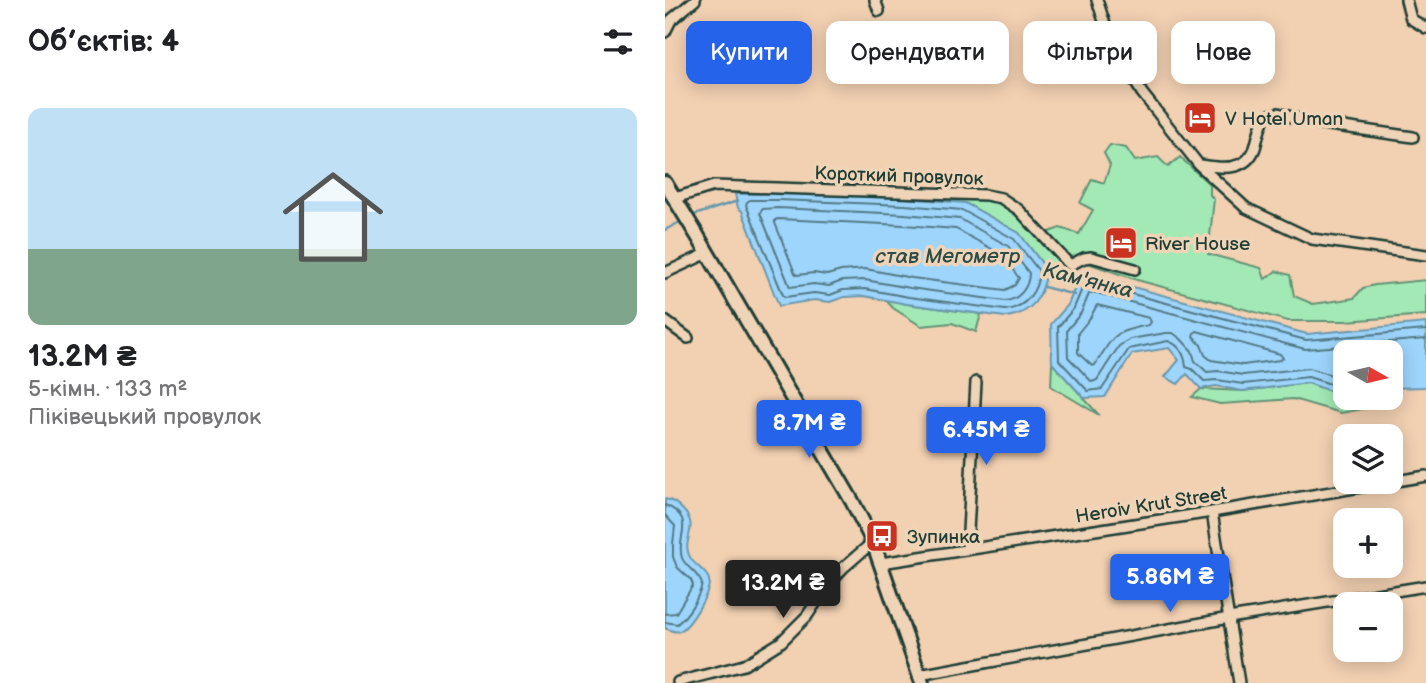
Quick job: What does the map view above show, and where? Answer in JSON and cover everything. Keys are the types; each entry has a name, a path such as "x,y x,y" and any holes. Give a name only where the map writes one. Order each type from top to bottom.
{"main road":[{"path":"665,183 844,486 873,542 921,681"}],"street":[{"path":"665,32 671,20 695,0"},
{"path":"875,0 879,10"},
{"path":"1097,0 1111,42 1142,93 1199,165 1246,208 1312,239 1426,256"},
{"path":"1406,0 1411,19 1426,28"},
{"path":"1199,165 1235,167 1246,160 1254,151 1265,116 1271,113 1308,122 1413,137"},
{"name":"Короткий провулок","path":"678,202 714,186 986,195 1001,198 1019,210 1070,265 1091,257 1135,269"},
{"path":"665,274 708,253"},
{"path":"665,321 688,338"},
{"path":"967,550 976,382"},
{"name":"Heroiv Krut Street","path":"881,563 1426,477"},
{"path":"1212,512 1240,683"},
{"path":"678,682 744,665 781,642 807,616 828,584 873,542"},
{"path":"921,681 1229,618 1426,586"}],"green space":[{"path":"1110,145 1126,148 1135,161 1158,157 1168,167 1180,157 1210,185 1210,195 1214,199 1208,254 1261,268 1265,279 1276,271 1290,275 1294,296 1313,304 1354,298 1363,288 1375,285 1426,280 1426,315 1345,321 1288,321 1137,280 1079,260 1059,262 1047,270 1019,233 965,203 905,198 907,192 1001,198 1041,235 1060,228 1079,234 1093,210 1080,203 1092,179 1104,183 1110,165 1104,153"},
{"path":"884,298 907,304 981,314 976,332 952,323 921,326 893,308"},
{"path":"1052,363 1099,415 1051,386"},
{"path":"1308,383 1333,392 1333,410 1357,410 1341,413 1293,399 1220,404 1192,397 1201,389 1242,391"}],"water":[{"name":"став Мегометр","path":"778,193 965,203 1019,233 1047,270 1043,288 1030,308 1005,317 864,296 779,306 742,211 738,208 735,194"},
{"path":"1081,273 1307,334 1426,323 1426,387 1403,388 1403,340 1333,340 1333,392 1308,383 1242,391 1216,386 1201,389 1187,374 1178,384 1165,377 1179,360 1169,348 1132,354 1105,397 1084,398 1052,363 1051,324 1068,305"},
{"path":"665,499 677,504 688,516 691,527 687,549 693,562 709,580 707,592 699,608 689,623 678,632 665,628"}],"waterway":[{"name":"Кам'янка","path":"691,216 738,201"},
{"name":"Кам'янка","path":"665,230 682,221"},
{"name":"Кам'янка","path":"1044,287 1075,295"}],"place":[{"name":"V Hotel Uman","path":"1200,118"},
{"name":"River House","path":"1121,243"},
{"name":"Зупинка","path":"882,536"}]}
